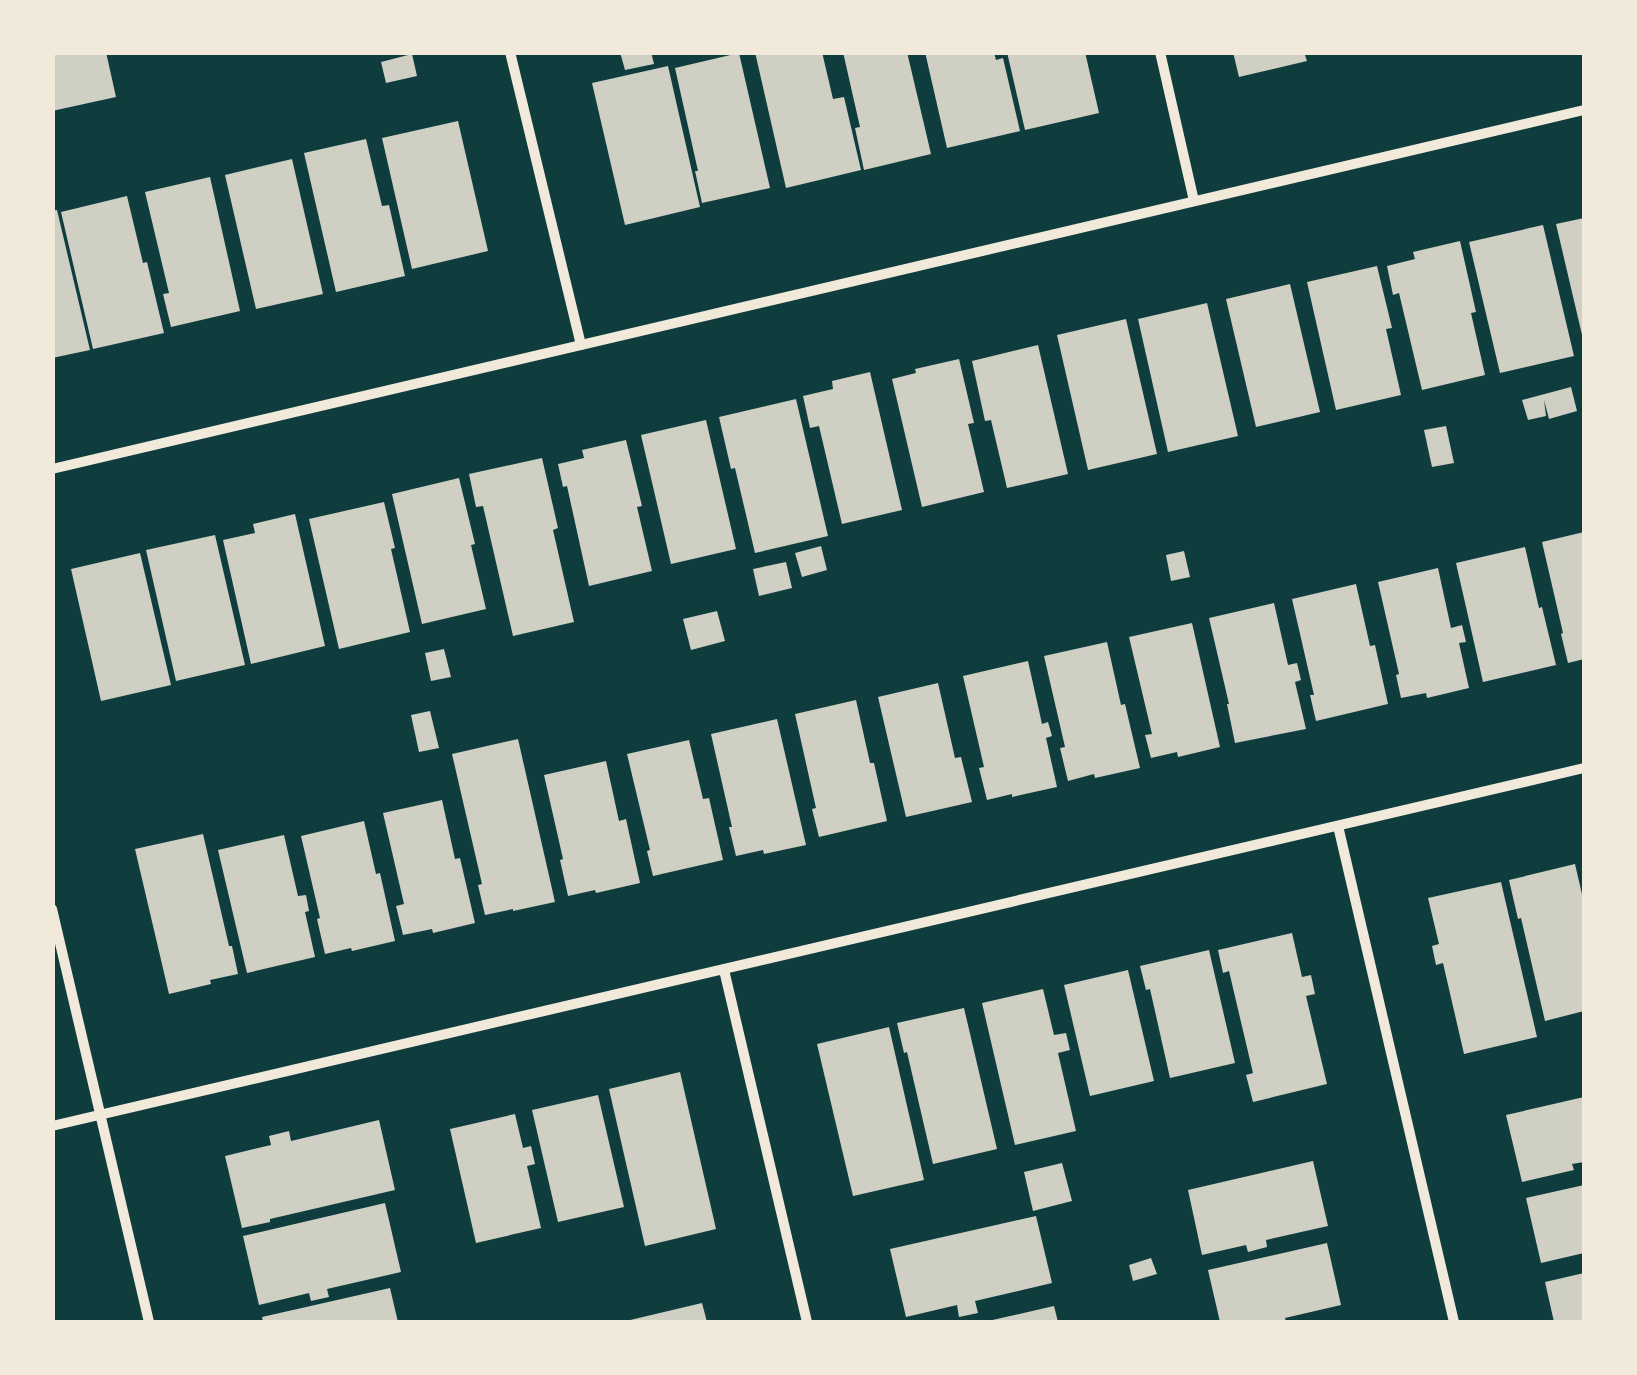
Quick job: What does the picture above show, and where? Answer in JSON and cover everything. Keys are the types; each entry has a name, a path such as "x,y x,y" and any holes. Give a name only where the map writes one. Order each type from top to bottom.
{"street":[{"path":"510,52 581,345"},
{"path":"1160,52 1194,201"},
{"path":"52,469 1584,110"},
{"path":"52,1126 1584,768"},
{"path":"1338,826 1454,1322"},
{"path":"52,909 150,1322"},
{"path":"724,970 807,1322"}],"building":[{"path":"52,52 106,52 116,97 52,111"},
{"path":"620,52 651,52 654,64 625,70"},
{"path":"755,52 822,52 833,99 844,97 861,170 786,188"},
{"path":"843,52 907,52 931,154 864,170 855,128 860,127"},
{"path":"925,52 994,52 996,60 1003,58 1020,131 947,148"},
{"path":"1007,52 1085,52 1099,113 1025,130"},
{"path":"1233,52 1304,52 1307,61 1239,77"},
{"path":"739,53 770,188 702,203 675,68"},
{"path":"412,54 417,76 386,83 381,62"},
{"path":"668,66 700,207 625,225 592,83"},
{"path":"458,121 488,251 412,269 382,138"},
{"path":"366,139 382,206 389,205 405,276 336,292 304,153"},
{"path":"292,159 323,294 256,309 225,175"},
{"path":"210,177 240,311 171,327 163,294 169,293 145,192"},
{"path":"127,196 164,333 93,349 61,212"},
{"path":"57,210 90,350 52,358 52,211"},
{"path":"1584,218 1584,339 1583,339 1556,224"},
{"path":"1543,225 1574,356 1500,373 1469,242"},
{"path":"1460,241 1485,375 1422,390 1399,293 1393,295 1387,266 1415,259 1413,252"},
{"path":"1377,266 1392,328 1386,329 1401,395 1336,410 1307,282"},
{"path":"1290,284 1320,412 1256,427 1226,299"},
{"path":"1207,303 1238,436 1168,452 1138,319"},
{"path":"1126,319 1157,454 1088,470 1057,335"},
{"path":"1038,345 1068,474 1007,488 991,420 985,421 972,361"},
{"path":"959,359 974,423 968,424 984,492 922,507 892,379 916,373 915,369"},
{"path":"870,372 902,510 842,524 819,426 810,428 803,396 833,389 832,381"},
{"path":"1571,387 1577,411 1549,419 1544,400 1546,416 1528,420 1522,400"},
{"path":"796,399 828,536 755,553 719,417"},
{"path":"706,420 736,549 671,564 641,435"},
{"path":"1446,426 1454,463 1432,467 1424,430"},
{"path":"626,440 652,571 589,586 567,486 563,487 558,464 584,458 582,450"},
{"path":"542,458 574,622 513,636 483,506 476,507 469,474"},
{"path":"459,478 486,609 422,624 392,494"},
{"path":"384,502 410,632 339,649 309,519"},
{"path":"295,514 325,646 251,664 223,540 255,533 253,524"},
{"path":"1584,532 1584,659 1568,663 1542,542"},
{"path":"215,535 245,665 176,681 146,550"},
{"path":"821,546 827,570 802,577 795,553"},
{"path":"1525,547 1556,665 1483,682 1456,563"},
{"path":"1184,551 1190,577 1171,581 1166,555"},
{"path":"140,553 171,685 101,701 71,569"},
{"path":"786,562 792,588 759,596 753,569"},
{"path":"1438,568 1451,628 1462,625 1466,642 1459,643 1469,688 1427,698 1426,693 1401,698 1378,582"},
{"path":"1356,584 1388,704 1316,721 1310,695 1314,695 1292,599"},
{"path":"1274,603 1288,665 1297,663 1301,680 1295,682 1306,729 1235,743 1209,618"},
{"path":"717,611 725,641 691,650 683,619"},
{"path":"1192,623 1220,747 1178,757 1177,752 1151,758 1145,735 1152,734 1129,637"},
{"path":"1107,642 1140,768 1068,781 1060,748 1065,747 1044,656"},
{"path":"444,649 451,677 431,681 425,653"},
{"path":"1028,661 1042,724 1048,722 1052,736 1046,738 1057,787 987,800 979,768 984,767 963,676"},
{"path":"938,683 955,758 961,757 972,802 906,817 878,697"},
{"path":"856,700 887,821 819,837 795,714"},
{"path":"430,711 439,748 419,752 411,715"},
{"path":"777,719 806,845 736,856 711,734"},
{"path":"518,739 555,902 485,915 478,885 482,884 452,754"},
{"path":"689,740 703,799 709,798 723,860 653,876 627,754"},
{"path":"606,761 619,821 626,819 640,883 568,896 544,775"},
{"path":"442,800 475,923 403,935 396,906 404,904 383,813"},
{"path":"364,821 395,941 325,954 301,836"},
{"path":"203,834 238,974 169,994 135,849"},
{"path":"284,835 298,896 306,895 309,911 305,912 315,957 247,973 218,850"},
{"path":"1575,864 1584,903 1584,1011 1545,1021 1509,880"},
{"path":"1501,882 1537,1037 1464,1054 1443,963 1436,965 1432,946 1439,944 1428,898"},
{"path":"1292,933 1302,977 1311,975 1315,994 1306,996 1327,1084 1253,1102 1246,1075 1253,1073 1229,971 1223,973 1218,950"},
{"path":"1209,950 1235,1063 1170,1078 1150,989 1146,990 1140,966"},
{"path":"1128,970 1154,1081 1090,1096 1064,985"},
{"path":"1043,989 1054,1035 1066,1033 1070,1050 1058,1053 1076,1131 1015,1145 982,1003"},
{"path":"964,1008 997,1149 933,1164 897,1023"},
{"path":"889,1027 924,1180 853,1196 817,1044"},
{"path":"680,1072 716,1229 645,1246 609,1089"},
{"path":"598,1095 624,1207 558,1222 532,1110"},
{"path":"1584,1097 1584,1162 1572,1164 1574,1170 1522,1182 1506,1115"},
{"path":"515,1114 523,1148 531,1146 535,1164 527,1166 541,1228 476,1243 450,1129"},
{"path":"379,1120 395,1190 242,1228 225,1156 271,1145 269,1136 289,1131 291,1141"},
{"path":"1313,1161 1328,1226 1266,1240 1267,1247 1248,1252 1246,1245 1202,1255 1188,1190"},
{"path":"1062,1163 1072,1201 1033,1211 1024,1172"},
{"path":"1584,1185 1584,1253 1541,1263 1526,1198"},
{"path":"385,1203 401,1272 327,1289 329,1297 311,1301 309,1293 259,1305 243,1236"},
{"path":"1036,1216 1052,1283 975,1301 978,1313 959,1317 957,1305 906,1317 890,1249"},
{"path":"1327,1243 1341,1305 1285,1318 1286,1322 1220,1322 1208,1270"},
{"path":"1151,1258 1157,1274 1133,1281 1129,1265"},
{"path":"1584,1273 1584,1322 1554,1322 1545,1282"},
{"path":"390,1288 398,1322 263,1322 262,1317"},
{"path":"702,1303 707,1322 626,1322 626,1321"},
{"path":"1054,1306 1058,1322 988,1322 988,1321"}]}
